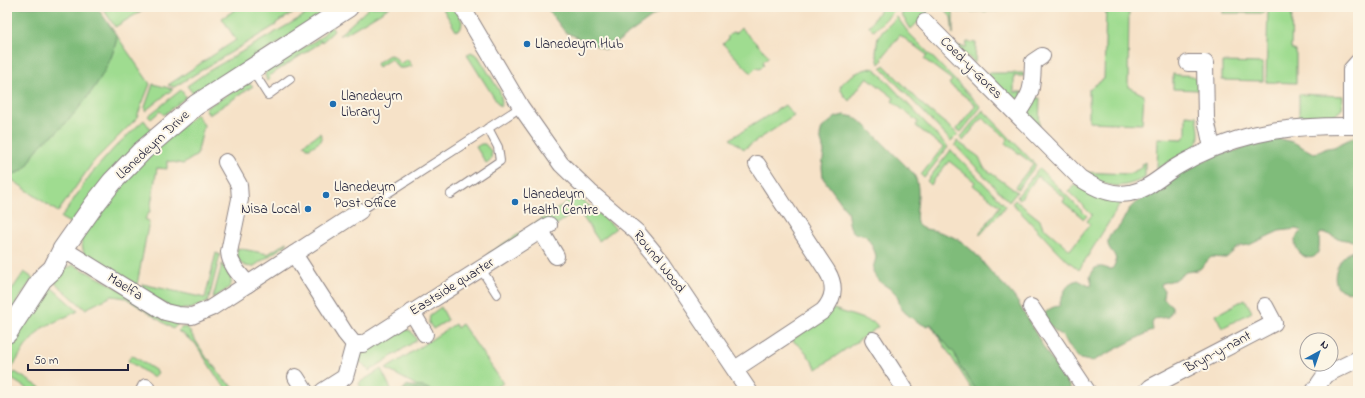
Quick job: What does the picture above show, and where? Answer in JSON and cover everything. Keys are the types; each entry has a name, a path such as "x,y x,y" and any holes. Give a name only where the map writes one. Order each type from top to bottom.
{"street":[{"name":"Llanedeyrn Drive","path":"7,332 42,279 53,269 63,248 94,205 112,182 142,151 196,105 348,7"},
{"name":"Round Wood","path":"462,7 521,107 561,164 586,188 637,232 650,246 749,391"},
{"name":"Coed-y-Gores","path":"926,22 1080,178 1096,188 1118,194 1130,193 1143,189 1170,170 1212,148 1239,139 1278,129 1312,126 1354,126 1351,70 1358,62"},
{"path":"1017,114 1026,103 1032,88 1033,62 1042,56"},
{"path":"1188,63 1205,63 1206,118 1212,148"},
{"path":"226,162 239,185 240,199 229,258 248,284 360,211"},
{"path":"735,369 823,311 831,300 833,292 831,278 757,164"},
{"name":"Eastside quarter","path":"354,344 363,344 545,228 556,256"},
{"name":"Maelfa","path":"63,248 165,312 178,315 192,316 210,308 248,284"},
{"path":"294,254 345,333 354,344 345,376 323,391"},
{"name":"Bryn-y-nant","path":"1147,391 1274,323 1265,306"},
{"path":"1031,307 1087,391"},
{"path":"412,312 425,334"},
{"path":"873,340 906,391"},
{"path":"1314,391 1324,376 1358,359"},
{"path":"296,377 305,391"}],"lane":[{"path":"251,69 268,95 290,79"},
{"path":"360,211 521,107"},
{"path":"451,194 500,161 498,147 488,128"},
{"path":"481,269 497,294"}],"green space":[{"path":"7,7 97,7 117,36 114,48 103,74 86,99 58,131 39,147 29,164 23,170 13,174 7,171"},
{"path":"102,7 148,7 115,27"},
{"path":"240,7 304,7 174,87 168,85 236,40 222,18"},
{"path":"370,7 390,7 345,34 339,35"},
{"path":"442,7 456,7 462,22 461,28 456,31"},
{"path":"546,7 666,7 606,50 565,32"},
{"path":"882,7 900,7 874,31 869,26"},
{"path":"916,7 933,7 911,29 901,14"},
{"path":"942,7 953,7 953,34 951,17"},
{"path":"956,7 1000,7 1000,11 956,12"},
{"path":"1106,7 1129,7 1128,87 1144,95 1142,124 1089,122 1089,89 1104,79"},
{"path":"1223,7 1264,7 1264,13 1223,13"},
{"path":"1268,7 1292,7 1291,49 1296,51 1296,83 1266,82"},
{"path":"317,8 322,14 257,57 253,54 255,57 208,87 205,86 206,89 195,96 187,86 207,72"},
{"path":"897,17 908,32 981,107 961,132 957,129 976,105 949,84 952,80 924,59 927,55 900,35 879,64 876,53 878,36"},
{"path":"331,26 334,31 322,42 320,40 320,43 269,76 270,79 267,81 265,74 267,70 321,37"},
{"path":"741,28 769,56 763,62 764,65 760,69 756,68 751,73 723,44 732,32 736,33"},
{"path":"117,36 150,84 136,119 94,161 58,212 11,179 13,174 23,170 29,164 39,147 58,131 95,87 109,61"},
{"path":"967,42 976,43 975,63 956,46 966,47"},
{"path":"471,52 478,56 500,92 502,102 500,107 467,55"},
{"path":"389,55 394,56 400,64 407,59 412,66 399,68 391,59 378,67 376,65"},
{"path":"1222,62 1263,63 1263,81 1222,80"},
{"path":"884,65 925,107 958,134 951,141 881,68"},
{"path":"873,68 948,147 924,178 921,175 943,147 916,126 918,122 892,101 894,98 867,77 849,101 843,94 840,87 846,80 859,72"},
{"path":"1023,73 1024,76 1014,76 1014,92 1022,92 1022,98 1015,102 986,74"},
{"path":"1173,74 1194,77 1198,83 1198,90 1173,89"},
{"path":"248,83 253,86 209,115 205,108"},
{"path":"153,84 173,89 145,111 145,107"},
{"path":"181,90 186,97 164,115 160,111 151,119 148,116"},
{"path":"1299,94 1343,96 1342,109 1334,116 1299,116"},
{"path":"1034,98 1040,98 1039,130 1026,116"},
{"path":"785,105 794,116 744,149 730,139"},
{"path":"983,110 1036,165 1018,189 1015,187 1033,164 1005,143 1008,139 982,118 963,141 960,138"},
{"path":"196,114 204,125 197,155 183,164 167,161 167,169 157,168 150,211 145,219 149,221 137,285 84,254 81,240 99,210 148,156"},
{"path":"844,115 854,117 865,125 913,173 918,188 916,216 919,226 945,234 965,244 1008,289 1072,391 977,391 959,365 955,354 939,336 931,324 926,326 923,325 904,312 900,306 896,294 881,282 874,274 873,270 876,256 867,237 857,234 851,229 847,211 823,178 822,167 824,152 820,136 822,128 836,117"},
{"path":"1186,115 1197,116 1199,132 1195,147 1157,169 1158,138 1183,139 1186,135"},
{"path":"144,120 152,131 70,223 61,218 91,174 116,146"},
{"path":"320,133 322,138 321,141 310,148 307,148 304,144"},
{"path":"1358,135 1358,242 1343,240 1321,233 1319,236 1319,248 1317,255 1310,258 1302,255 1297,248 1295,239 1302,231 1296,229 1279,231 1249,245 1241,246 1226,258 1211,257 1200,269 1186,272 1175,280 1162,283 1161,286 1164,289 1163,298 1172,306 1172,311 1168,317 1154,319 1152,324 1153,330 1091,362 1080,359 1073,352 1062,335 1055,331 1042,317 1049,309 1059,306 1065,290 1070,284 1078,280 1089,286 1092,285 1090,276 1095,268 1102,267 1112,269 1116,260 1108,245 1110,235 1117,229 1133,205 1175,176 1196,164 1221,154 1243,149 1251,144 1266,142 1275,138 1293,142 1313,153 1334,147"},
{"path":"957,141 979,157 984,168 1017,192 1009,202 955,145"},
{"path":"481,144 485,144 491,151 491,158 486,163 476,147"},
{"path":"951,150 1006,206 980,235 979,234 1000,206 973,185 975,182 949,161 931,185 927,181"},
{"path":"1145,162 1145,178 1126,185 1112,186 1080,172 1129,174 1143,167 1142,164"},
{"path":"1039,168 1087,216 1084,219 1063,202 1065,198 1038,176 1020,199 1017,197"},
{"path":"1075,185 1093,193 1124,198 1079,270 1060,254 1012,203 1015,200 1040,220 1043,227 1070,250 1090,224 1087,221 1092,215 1068,191"},
{"path":"576,195 616,228 599,241 578,210 553,227 489,255 488,254 557,209"},
{"path":"287,242 287,244 254,266 245,266 237,259 237,248 268,254"},
{"path":"1358,249 1357,283 1354,291 1345,291 1339,288 1336,282 1335,275 1337,267 1342,259 1349,253"},
{"path":"216,253 220,255 208,302 190,309 174,309 142,291 142,284 205,298"},
{"path":"222,264 230,276 231,284 226,290 213,298"},
{"path":"74,265 181,321 173,329 126,298 112,296 85,309 51,279 56,272"},
{"path":"24,272 33,278 7,317 7,297"},
{"path":"47,285 78,311 42,328 25,347 7,376 7,347"},
{"path":"1245,299 1252,312 1222,328 1216,315"},
{"path":"441,307 448,320 433,329 429,323 430,315"},
{"path":"834,309 875,323 878,327 817,369 805,351 792,340"},
{"path":"455,324 457,328 462,324 503,383 491,391 423,391 414,384 386,369"},
{"path":"931,324 939,336 955,354 959,365 977,391 973,391"},
{"path":"187,327 208,360 209,359 223,379 238,391 230,391 220,382 195,343 178,331 181,328"},
{"path":"404,329 411,331 417,340 369,371 362,363 355,360 357,353 395,330 397,333"},
{"path":"132,355 158,372 154,378 128,361"},
{"path":"381,369 392,391 362,391 359,383"},
{"path":"15,372 46,391 31,391 10,378"},
{"path":"407,385 422,387 431,391 402,391"}],"place":[{"name":"Llanedeyrn Hub","path":"527,44"},
{"name":"Llanedeyrn Library","path":"333,104"},
{"name":"Llanedeyrn Post Office","path":"326,195"},
{"name":"Llanedeyrn Health Centre","path":"515,202"},
{"name":"Nisa Local","path":"308,209"}]}
